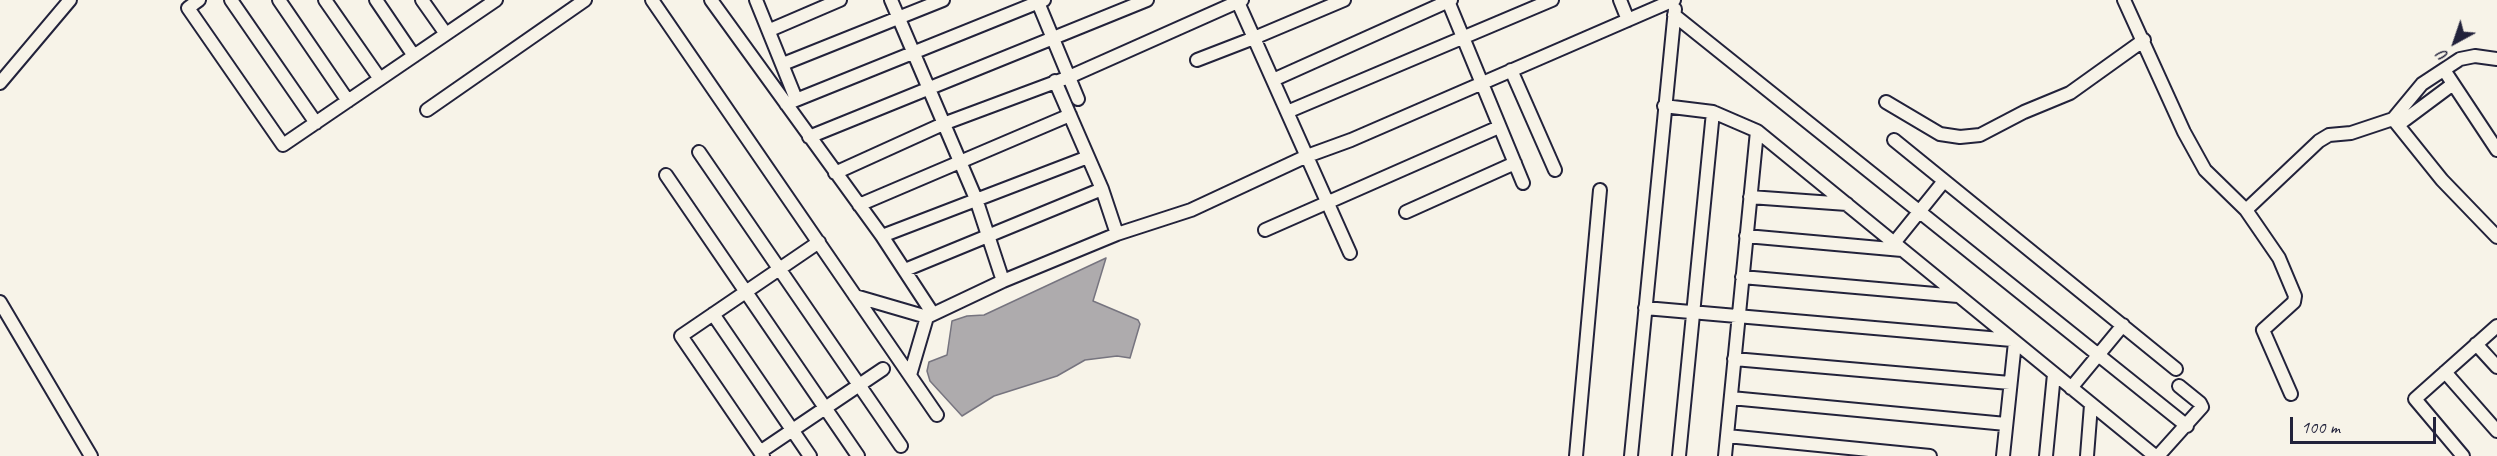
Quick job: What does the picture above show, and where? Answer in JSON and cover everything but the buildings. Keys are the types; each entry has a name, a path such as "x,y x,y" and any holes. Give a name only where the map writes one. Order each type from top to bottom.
{"street":[{"path":"0,83 70,0"},
{"path":"200,0 188,8 283,146 496,0"},
{"path":"231,0 316,123"},
{"path":"279,0 348,101"},
{"path":"325,0 380,79"},
{"path":"376,0 414,56"},
{"path":"422,0 446,34"},
{"path":"470,0 478,12"},
{"path":"427,110 585,0"},
{"path":"652,0 937,415"},
{"path":"728,0 713,3 791,102 809,138 882,236 905,270 930,315 910,375"},
{"path":"756,0 783,64 791,102"},
{"path":"770,30 840,0"},
{"path":"891,0 976,199 1004,280"},
{"path":"783,64 943,0"},
{"path":"809,138 1147,0"},
{"path":"1197,60 1344,0"},
{"path":"1287,112 1552,0"},
{"path":"1620,0 1628,20"},
{"path":"855,296 930,315 1004,280 1118,234 1191,210 1307,156 1351,140 1675,0 1631,456"},
{"path":"2124,0 2184,132 2205,170 2246,210 2279,258 2295,296 2294,302 2263,330 2290,394"},
{"path":"791,102 1040,1 1078,99"},
{"path":"835,173 943,124 1069,77 1239,1 1350,253"},
{"path":"1273,80 1444,2 1463,38 1523,183"},
{"path":"1674,15 2187,426"},
{"path":"1886,102 1940,134 1960,137 1980,135 2024,112 2070,93 2144,40"},
{"path":"2396,122 2422,84 2460,59 2475,56 2497,59"},
{"path":"1511,70 1555,170"},
{"path":"2444,70 2497,150"},
{"path":"1056,81 1102,189 1118,234"},
{"path":"2246,210 2319,141 2329,135 2351,133 2396,122 2453,84"},
{"path":"1664,106 1713,112 1757,131 2156,456 2187,426 2202,405 2179,386"},
{"path":"1679,456 1713,112"},
{"path":"859,205 1070,115"},
{"path":"2396,122 2442,180 2497,237"},
{"path":"1265,230 1499,127"},
{"path":"1725,456 1757,131"},
{"path":"1894,140 2176,369"},
{"path":"699,152 901,446"},
{"path":"882,236 1088,158"},
{"path":"1406,212 1515,163"},
{"path":"666,175 858,456"},
{"path":"1898,247 1919,212 1944,180"},
{"path":"905,270 1102,189"},
{"path":"1576,456 1600,190"},
{"path":"1750,197 1847,204"},
{"path":"1746,236 1898,247"},
{"path":"819,242 681,336 762,454 793,430 883,369"},
{"path":"1742,277 1959,296"},
{"path":"0,302 91,456"},
{"path":"1645,308 2013,341"},
{"path":"713,314 810,456"},
{"path":"2071,388 2123,325"},
{"path":"2463,456 2415,399 2497,326"},
{"path":"2003,456 2013,341"},
{"path":"2476,344 2497,368"},
{"path":"1734,359 2010,383"},
{"path":"2445,372 2497,431"},
{"path":"2046,456 2054,374"},
{"path":"1731,398 2006,424"},
{"path":"2087,456 2091,405"},
{"path":"1727,436 1930,456"}],"shaded area":[{"path":"1106,258 1093,301 1138,320 1140,324 1130,358 1117,356 1085,360 1057,376 994,396 962,416 930,381 927,371 929,362 947,355 952,321 967,316 984,315"}]}
